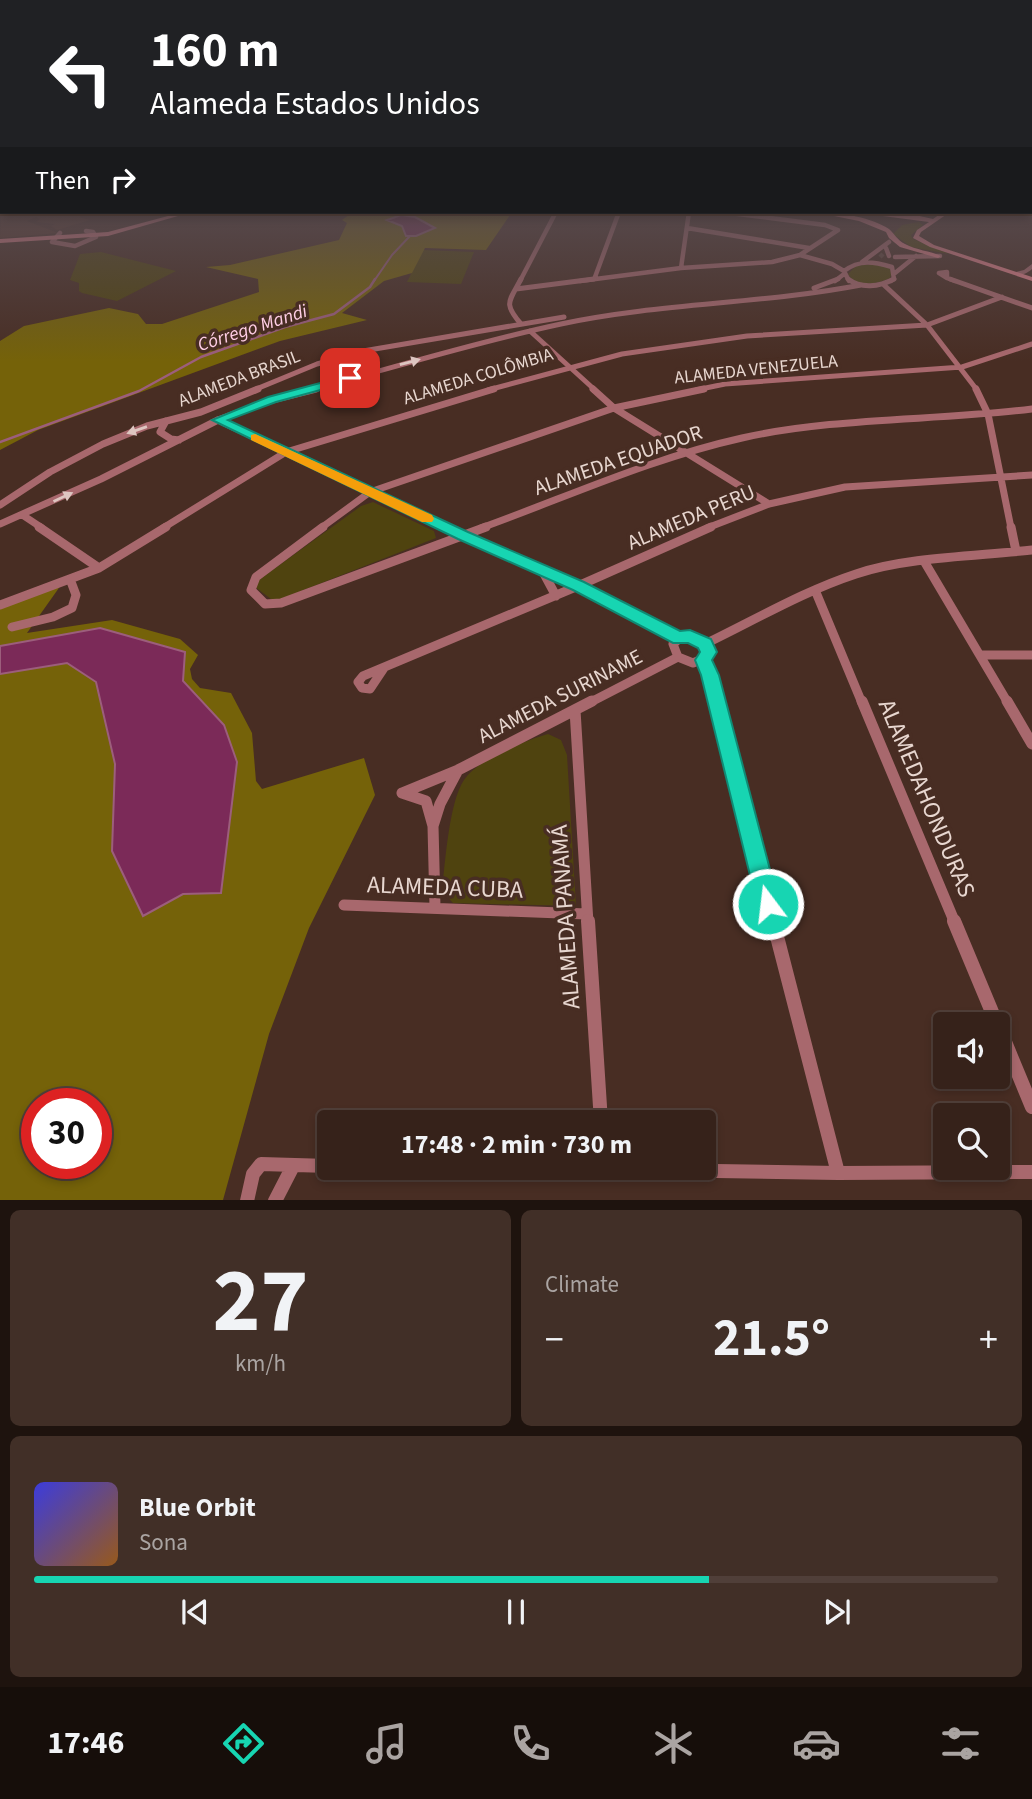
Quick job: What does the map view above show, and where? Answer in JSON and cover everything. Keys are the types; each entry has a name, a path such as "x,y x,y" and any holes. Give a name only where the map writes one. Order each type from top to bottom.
{"main road":[{"path":"888,252 911,249 940,256 954,256 1032,279"},
{"path":"938,249 1032,284"}],"street":[{"path":"521,324 509,310 508,303 537,249"},
{"path":"595,277 605,249"},
{"path":"681,268 684,249"},
{"path":"800,255 808,249"},
{"path":"516,289 595,277 759,263 800,255 832,264 852,265 888,252 940,256"},
{"path":"864,262 888,252"},
{"path":"875,262 888,252"},
{"path":"832,264 844,273 849,281 860,285 884,285 894,279 888,252"},
{"path":"893,270 915,256"},
{"path":"864,262 875,262 893,270"},
{"name":"ALAMEDA BRASIL","path":"0,524 24,516 218,420 272,400 530,331 558,321 647,304 801,291 834,282 852,265"},
{"path":"1015,273 1026,272 1031,268"},
{"path":"947,278 1032,308"},
{"name":"ALAMEDA BRASIL","path":"0,505 73,459 110,440 204,411 331,359 424,337 487,328 645,309 805,296 860,285"},
{"path":"884,285 927,324 975,386 990,426 1016,551"},
{"path":"871,286 894,294"},
{"name":"ALAMEDA COLÔMBIA","path":"0,605 99,568 286,452 567,367 622,354 713,340 927,324 1002,297"},
{"path":"487,328 488,334 497,339"},
{"path":"530,331 614,408 769,504"},
{"name":"ALAMEDA VENEZUELA","path":"256,577 370,492 614,408 725,384 962,367 1032,344"},
{"name":"ALAMEDA EQUADOR","path":"256,577 251,590 259,600 271,605 685,452 743,438 803,427 967,417 1032,410"},
{"path":"967,417 990,426"},
{"path":"218,420 463,536 579,586 679,638 690,636 705,644 708,652 704,660 693,663 678,657 673,648 679,638"},
{"name":"ALAMEDA BRASIL","path":"166,421 160,432 171,439 180,440"},
{"name":"ALAMEDA PERU","path":"384,668 556,596 739,514 769,504 845,487 1032,475"},
{"path":"24,516 99,568"},
{"path":"705,644 815,590 858,573 923,561 1032,550"},
{"path":"923,561 1032,744"},
{"path":"541,569 556,596"},
{"path":"12,627 52,617 72,608 76,595 70,579"},
{"name":"ALAMEDAHONDURAS","path":"815,590 992,1012"},
{"path":"980,655 1032,654"},
{"name":"ALAMEDA SURINAME","path":"433,826 426,802 402,793 458,770 678,657"},
{"path":"704,660 838,1173"},
{"name":"ALAMEDA PANAMÁ","path":"576,710 600,1110"},
{"path":"435,907 433,826 440,804 458,770"},
{"name":"ALAMEDA CUBA","path":"344,905 587,914"},
{"name":"ALAMEDAHONDURAS","path":"1010,1055 1032,1107"},
{"path":"247,1200 254,1174 261,1164 317,1166"},
{"path":"275,1200 293,1166"},
{"path":"716,1170 1032,1172"}],"shaded area":[{"path":"300,249 424,249 412,273 384,281 342,313 367,320 280,341 38,430 0,450 0,341 24,326 109,308 138,314 146,324 162,324 259,292 258,279 206,267 230,265"},
{"path":"922,249 937,249 949,254"},
{"path":"423,250 474,252 461,284 407,282"},
{"path":"101,252 176,271 117,301 82,293 79,291 79,283 70,280 80,254"},
{"path":"877,263 889,268 892,272 890,278 862,283 848,274 856,266"},
{"path":"373,502 434,531 436,538 278,600 271,599 255,587 259,580 361,506"},
{"path":"61,585 27,633 112,620 180,639 198,655 190,669 192,679 200,688 231,693 252,733 256,781 262,789 364,758 375,795 309,928 269,1034 223,1200 0,1200 0,607"},
{"path":"100,628 185,652 183,681 224,725 237,762 221,893 183,894 143,916 112,851 115,764 96,682 67,663 0,674 0,646"},
{"path":"548,734 561,740 567,755 576,906 453,903 442,891 451,818 464,780 490,758"}],"waterway":[{"name":"Córrego Mandi","path":"374,281 398,249"},
{"name":"Córrego Mandi","path":"0,442 139,391 201,357 285,327 334,314 370,287 375,279"}],"tunnel":[{"path":"880,257 883,254"}],"slow traffic":[{"path":"255,437 427,519"}],"route":[{"path":"350,378 242,409 218,420 463,536 579,586 679,638 690,636 701,640 708,648 704,660 768,904"}]}
